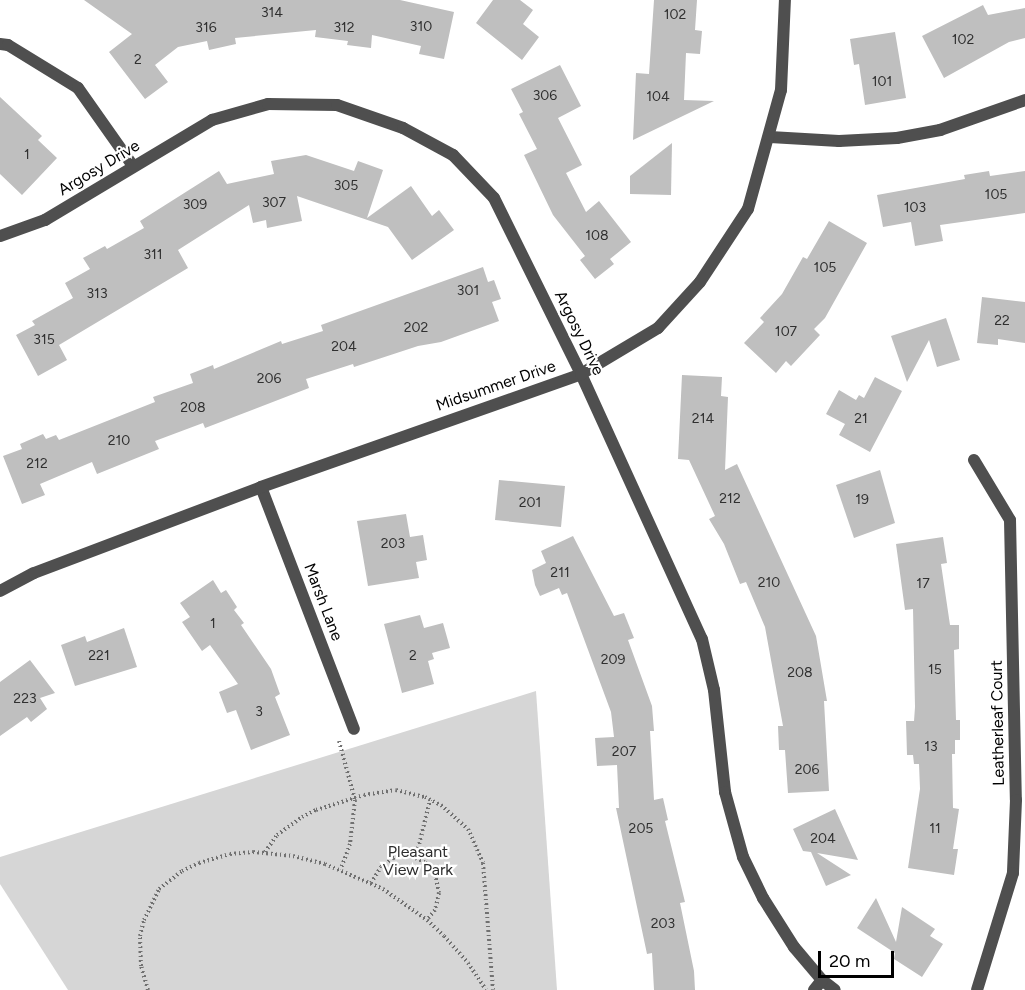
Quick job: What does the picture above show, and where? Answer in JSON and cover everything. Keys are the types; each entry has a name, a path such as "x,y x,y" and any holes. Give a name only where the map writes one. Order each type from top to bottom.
{"street":[{"name":"Midsummer Drive","path":"0,591 34,573 261,487 581,374 658,328 700,282 748,208 770,138 781,90 785,0"},
{"path":"0,44 8,45 78,88 133,166"},
{"path":"770,138 839,141 897,138 940,130 1025,100"},
{"name":"Argosy Drive","path":"0,236 45,220 212,120 268,104 337,105 403,128 453,155 494,198 581,374 702,639 714,690 725,792 743,857 762,898 818,985 835,990"},
{"name":"Leatherleaf Court","path":"974,460 1010,520 1021,799 1012,873 977,990"},
{"name":"Marsh Lane","path":"261,487 354,729"}],"path":[{"path":"340,869 355,820 355,797 337,735 354,729"},
{"path":"265,853 277,836 302,818 355,797 396,790 430,800 454,815 468,829 477,846 485,880 493,990"},
{"path":"417,857 430,800"},
{"path":"148,990 141,966 140,936 144,920 159,889 182,871 199,863 230,854 265,853 307,858 371,883 427,920 468,963 486,990"},
{"path":"371,883 381,867 393,858 407,855 417,857 430,867 438,883 438,902 427,920"}],"green space":[{"name":"Pleasant View Park","path":"536,691 557,990 68,990 0,884 0,857"}],"building":[{"path":"84,0 400,0 454,12 444,59 419,54 421,46 372,35 371,48 347,45 348,41 315,37 316,30 235,38 236,44 209,50 207,41 178,47 155,65 168,82 145,99 109,52 132,34"},
{"path":"493,0 520,0 533,10 523,24 539,37 522,60 476,23"},
{"path":"654,0 697,0 695,30 702,31 700,54 686,53 684,100 714,101 633,140 636,73 649,74"},
{"path":"983,5 988,15 1025,8 1025,38 1009,42 944,78 922,36"},
{"path":"895,32 906,98 865,105 859,64 854,65 850,39"},
{"path":"560,65 581,106 558,118 582,165 566,173 586,212 599,201 631,242 610,259 614,264 595,279 580,260 585,256 553,215 524,155 537,149 519,114 523,112 511,89"},
{"path":"0,97 42,136 38,140 57,158 22,195 0,174"},
{"path":"672,143 671,195 630,194 630,176"},
{"path":"306,155 354,171 358,161 383,170 367,218 411,186 432,216 439,210 454,230 412,260 388,227 297,196 302,221 267,228 266,220 253,223 249,205 178,250 188,268 59,345 67,360 38,376 16,335 35,325 32,321 73,298 65,283 90,269 83,258 105,246 107,249 144,228 140,221 219,171 227,184 274,174 271,161"},
{"path":"989,171 990,176 1025,171 1025,213 940,225 943,241 915,246 911,222 883,227 877,195 965,179 964,175"},
{"path":"829,221 867,243 825,318 814,329 820,335 791,366 786,361 776,373 744,343 764,322 760,318 782,294 803,257 807,259"},
{"path":"483,267 488,282 494,280 501,299 492,302 499,321 441,342 418,346 354,367 353,364 306,379 309,388 205,428 203,423 155,441 159,449 97,474 92,462 40,484 45,495 22,504 3,456 22,449 20,444 43,434 46,439 56,435 59,440 155,402 153,397 193,383 190,374 213,365 214,369 281,341 282,344 323,331 321,325"},
{"path":"982,297 1025,302 1025,343 998,339 998,345 977,343"},
{"path":"946,318 960,360 937,367 929,340 907,382 891,336"},
{"path":"682,375 722,377 721,396 728,397 725,470 737,464 816,636 827,701 824,701 829,791 788,793 785,750 779,750 778,726 783,726 765,627 746,582 740,584 724,544 709,519 715,516 689,460 678,459"},
{"path":"875,377 902,391 870,452 839,435 845,424 826,414 839,390 856,400 859,395 864,398"},
{"path":"880,470 895,523 854,538 836,485"},
{"path":"499,480 565,486 561,527 495,520"},
{"path":"406,514 410,537 423,535 427,560 416,562 419,578 368,586 357,521"},
{"path":"573,536 614,616 624,613 634,638 628,640 652,706 654,731 650,731 654,800 663,798 668,820 665,821 685,902 680,903 694,971 695,990 654,990 652,953 647,954 616,808 619,808 617,765 597,766 595,738 614,737 611,712 567,593 562,595 559,588 540,596 535,585 532,570 546,563 541,551"},
{"path":"943,537 947,563 941,564 950,625 959,625 959,649 954,650 956,720 960,720 960,740 955,740 955,754 952,754 953,808 959,809 953,849 958,849 954,875 908,868 920,789 919,764 914,764 913,755 907,755 906,721 914,721 915,707 913,609 905,610 896,544"},
{"path":"213,580 221,593 226,590 237,607 234,610 244,623 241,625 271,669 280,694 275,697 290,735 251,750 236,710 227,713 219,692 238,684 210,645 202,651 182,622 190,617 180,603"},
{"path":"420,615 424,628 443,623 450,648 432,653 434,659 428,661 434,684 402,693 384,624"},
{"path":"124,628 137,667 75,686 61,645 85,636 87,642"},
{"path":"30,660 55,693 40,698 47,709 31,722 27,717 0,736 0,682"},
{"path":"835,809 858,860 817,853 851,875 826,886 811,852 803,851 793,829"},
{"path":"876,898 896,942 902,907 935,929 930,936 943,944 922,977 894,959 895,953 857,928"}]}
